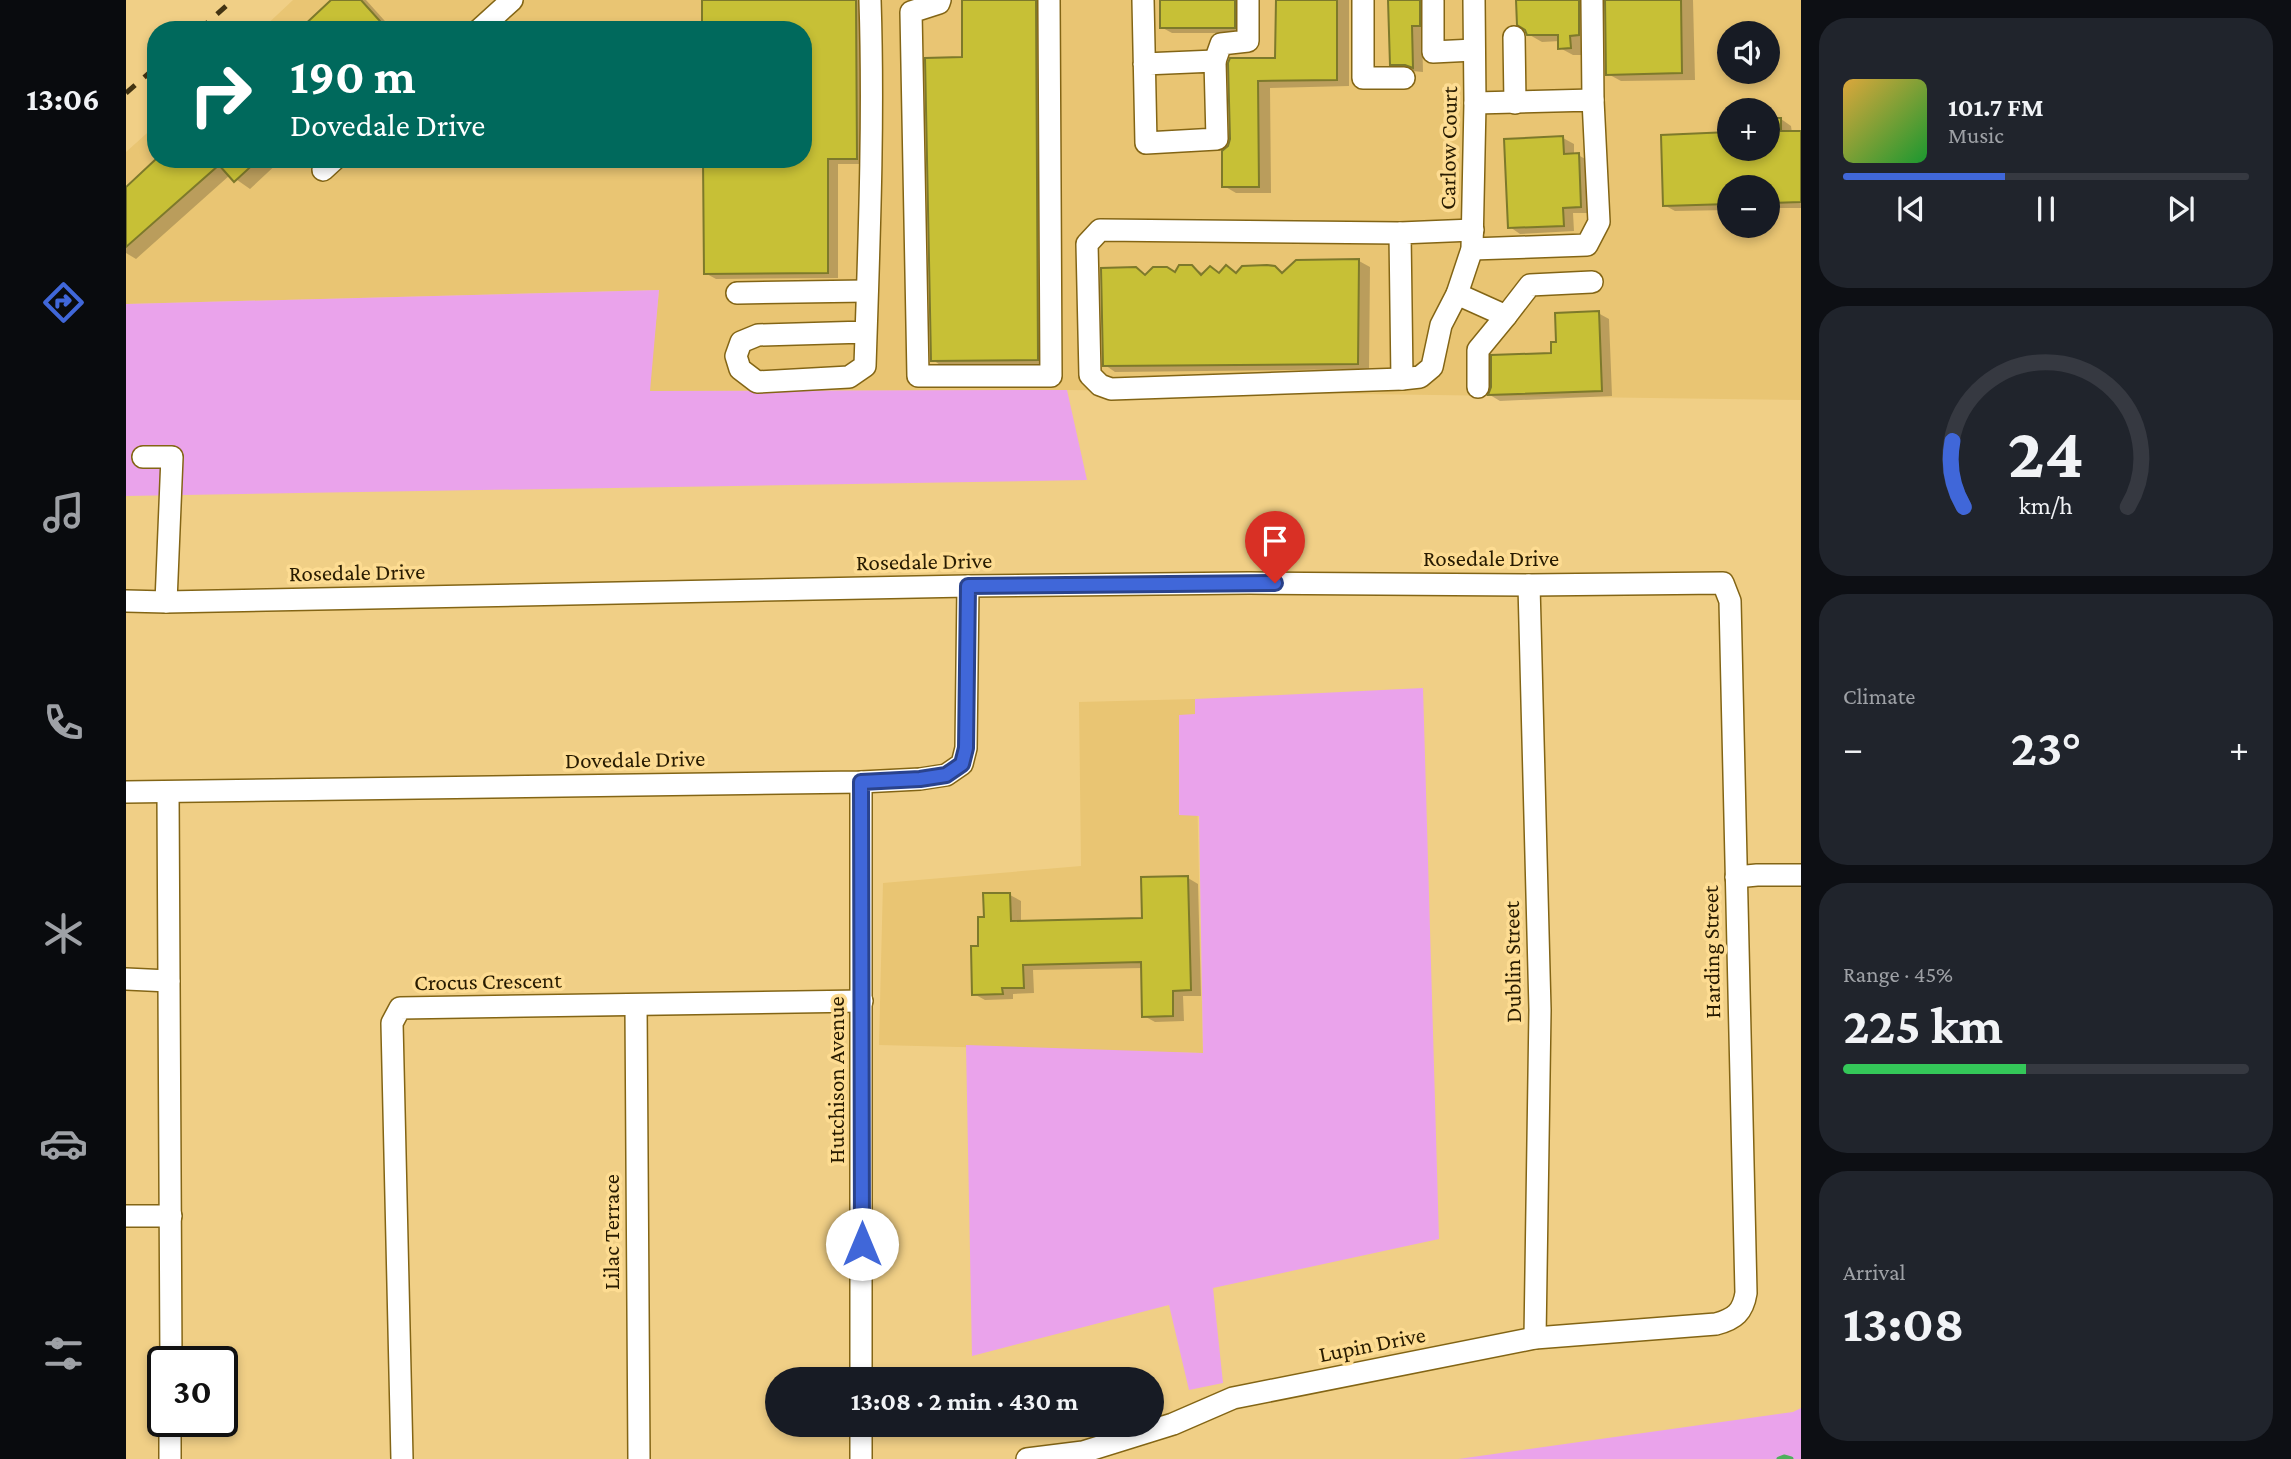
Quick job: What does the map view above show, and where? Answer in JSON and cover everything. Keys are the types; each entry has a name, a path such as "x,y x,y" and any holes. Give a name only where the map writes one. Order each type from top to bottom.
{"street":[{"path":"489,21 512,0"},
{"path":"866,332 758,335 741,342 736,356 740,369 757,382 849,377 865,366 871,165 870,0"},
{"path":"940,0 939,3 911,12 918,376 1051,376 1049,0"},
{"path":"1143,0 1146,143 1217,139 1215,61 1221,44 1248,41 1248,0"},
{"path":"1363,0 1363,78 1405,78"},
{"name":"Carlow Court","path":"1402,379 1420,377 1432,367 1441,325 1457,294 1473,239 1474,0"},
{"path":"1399,233 1402,379 1111,389 1100,385 1090,375 1087,244 1100,230 1399,233 1587,245 1599,222 1593,100 1592,0"},
{"path":"1433,1 1433,52 1474,50"},
{"path":"1514,37 1515,103"},
{"path":"1144,64 1215,61"},
{"path":"1475,103 1593,100"},
{"path":"1478,387 1478,350 1530,285 1592,282"},
{"path":"737,293 867,291"},
{"path":"1457,294 1506,317"},
{"path":"143,457 172,457 166,602"},
{"name":"Rosedale Drive","path":"126,601 968,586 1723,583"},
{"name":"Harding Street","path":"1723,583 1730,601 1746,1293 1744,1308 1735,1317"},
{"name":"Dublin Street","path":"1529,585 1540,1010 1535,1338"},
{"name":"Dovedale Drive","path":"126,792 861,782 946,775 962,764 966,748 968,586"},
{"name":"Hutchison Avenue","path":"861,782 862,1367"},
{"path":"168,792 170,1346"},
{"path":"1736,877 1801,875"},
{"path":"126,979 169,981"},
{"name":"Crocus Crescent","path":"402,1459 392,1024 400,1008 862,1001"},
{"name":"Lilac Terrace","path":"636,1005 639,1459"},
{"path":"126,1216 171,1216"},
{"name":"Lupin Drive","path":"1027,1459 1083,1452 1173,1424 1233,1398 1535,1338 1716,1324 1735,1317"},
{"path":"170,1437 170,1459"},
{"path":"861,1437 862,1459"}],"shaded area":[{"path":"293,0 1801,0 1801,400 1067,390 649,391 659,290 126,304 126,152 147,133 147,168 812,168 812,21 271,21"},
{"path":"659,290 650,391 1067,390 1087,480 126,496 126,304"},
{"path":"1423,688 1439,1239 1213,1288 1223,1383 1189,1390 1169,1305 972,1356 966,1045 1203,1053 1199,816 1179,815 1179,715 1195,714 1195,699"},
{"path":"1195,699 1203,1053 879,1045 883,883 1081,866 1079,702"},
{"path":"1801,1408 1801,1459 1458,1459 1793,1412"}],"building":[{"path":"331,0 361,0 380,21 309,21"},
{"path":"702,0 856,0 857,159 828,159 828,273 704,274 703,168 812,168 812,21 702,21"},
{"path":"962,0 1036,0 1038,360 931,361 925,58 962,57"},
{"path":"1160,0 1235,0 1235,28 1160,28"},
{"path":"1276,0 1337,0 1337,80 1258,81 1259,187 1222,187 1222,151 1228,146 1230,139 1228,63 1230,58 1275,58"},
{"path":"1388,0 1420,0 1420,26 1412,26 1413,68 1390,65"},
{"path":"1516,0 1579,0 1579,35 1570,36 1571,48 1558,49 1558,35 1527,35 1525,30 1517,25"},
{"path":"1605,0 1681,0 1682,73 1606,75"},
{"path":"1781,118 1781,131 1801,131 1801,202 1780,203 1780,175 1717,175 1717,204 1663,206 1661,135 1717,133 1717,161 1780,161"},
{"path":"1563,136 1564,154 1579,153 1581,207 1563,208 1564,226 1508,228 1504,139"},
{"path":"147,167 216,168 126,247 126,187"},
{"path":"222,168 249,168 234,182"},
{"path":"1359,259 1358,364 1103,366 1101,268 1136,267 1145,275 1153,267 1167,267 1175,272 1179,265 1192,265 1201,275 1210,266 1219,273 1226,265 1236,273 1242,266 1267,265 1275,266 1282,273 1296,260"},
{"path":"1599,311 1602,391 1488,395 1491,387 1491,355 1551,353 1551,342 1556,342 1555,313"},
{"path":"1188,876 1191,990 1173,991 1173,1016 1142,1017 1141,962 1023,965 1024,988 1002,988 1003,994 972,995 971,946 978,946 978,917 984,917 983,893 1010,893 1011,921 1142,918 1141,877"}],"waterway":[{"path":"1779,1459 1791,1459"}],"railway":[{"path":"209,21 233,0"},
{"path":"126,93 147,75"}],"route":[{"path":"862,1244 861,782 946,775 962,764 966,748 968,586 1275,583"}]}
